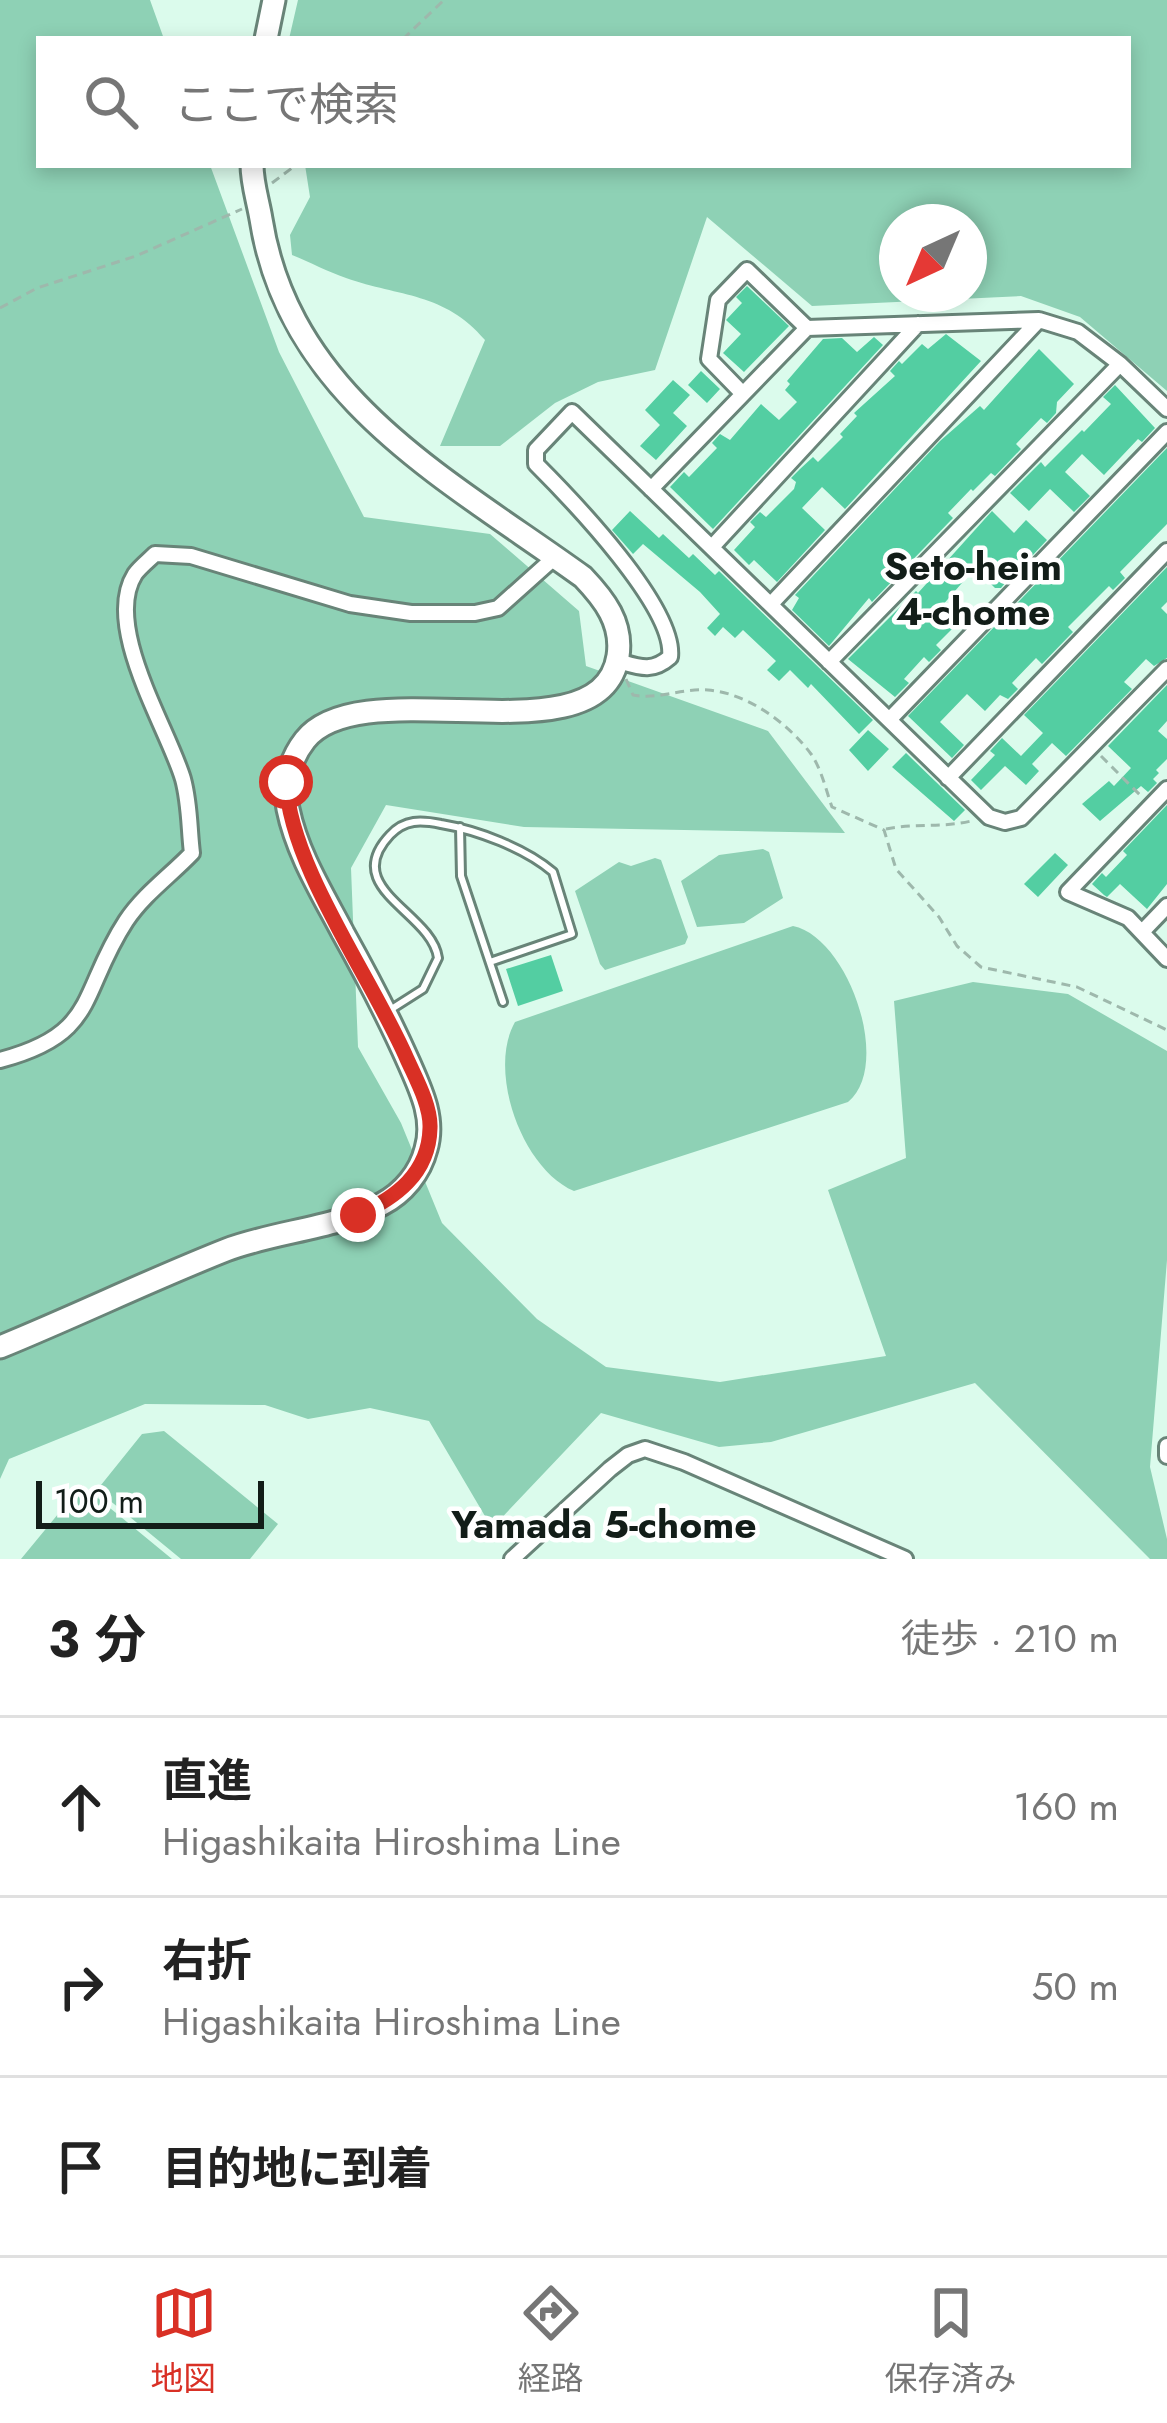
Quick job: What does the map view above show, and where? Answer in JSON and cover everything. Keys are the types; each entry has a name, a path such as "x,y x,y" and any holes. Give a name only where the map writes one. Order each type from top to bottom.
{"main road":[{"path":"267,36 274,0"},
{"path":"0,1347 227,1250 358,1215 403,1191 426,1151 431,1126 421,1090 386,1012 296,837 286,782 293,759 307,737 329,721 370,711 563,706 600,689 617,661 615,620 605,600 583,577 415,459 359,409 307,342 278,292 252,168"}],"street":[{"path":"743,394 709,358 718,300 747,270 807,328"},
{"path":"771,604 1040,320"},
{"path":"651,489 807,328 1040,320 1078,332 1120,364 1167,410"},
{"path":"712,547 918,325"},
{"path":"830,662 1120,364"},
{"path":"617,661 646,669 659,666 670,657 672,642 661,613 573,500 536,464 536,450 572,412 989,818 1005,822 1021,818 1167,669"},
{"path":"890,719 1167,431"},
{"path":"948,778 1167,551"},
{"path":"0,1060 56,1040 79,1015 124,923 146,894 192,853 191,812 182,776 139,671 130,634 128,604 134,576 155,554 190,556 350,604 411,614 475,614 498,608 555,557"},
{"path":"1167,789 1068,892 1128,918 1167,959"},
{"path":"1143,931 1167,906"},
{"path":"1167,1445 1167,1456"},
{"path":"512,1559 610,1469 645,1449 905,1559"}],"lane":[{"path":"386,1012 423,989 438,958 428,931 384,893 375,871 376,859 390,835 404,824 419,820 460,827 553,872 572,934 490,962"},
{"path":"460,827 461,876 503,1002"}],"path":[{"path":"406,36 444,0"},
{"path":"0,308 37,288 136,256 234,215 292,168"},
{"path":"617,661 633,695 651,699 705,690 730,694 758,707 812,755 832,806 884,830 909,824 942,828 989,818"},
{"path":"1092,747 1151,806"},
{"path":"884,830 896,869 939,916 957,946 981,967 1077,986 1167,1030"}],"green space":[{"path":"0,0 150,0 163,36 36,36 36,168 211,168 279,352 364,517 490,534 579,611 586,666 768,731 845,833 524,827 386,805 351,868 358,1047 401,1123 442,1223 537,1319 606,1367 720,1382 886,1356 828,1190 906,1158 894,1001 973,982 1068,994 1167,1051 1167,1260 1150,1467 1167,1539 1167,1559 1150,1559 975,1383 771,1442 719,1447 601,1413 492,1528 429,1421 370,1408 308,1419 265,1405 145,1404 9,1459 0,1479"},
{"path":"298,0 1167,0 1167,391 1080,317 1021,296 987,298 987,204 879,204 879,303 812,306 707,217 655,370 598,382 555,403 500,446 440,446 485,340 437,304 346,278 292,255 290,235 310,197 305,168 1131,168 1131,36 290,36"},
{"path":"769,852 783,898 744,923 697,927 681,881 719,855"},
{"path":"661,860 688,937 685,944 605,970 575,891 619,862 631,866"},
{"path":"793,926 813,935 831,953 858,1004 866,1060 861,1084 848,1102 574,1191 555,1179 525,1141 508,1091 507,1042 515,1022"},
{"path":"164,1431 278,1524 250,1559 181,1559 97,1490 142,1434"},
{"path":"82,1485 172,1559 21,1559"}],"building":[{"path":"747,286 789,326 744,372 723,353 741,334 726,320 742,303 736,297"},
{"path":"946,334 981,361 845,509 822,487 802,508 825,530 777,582 754,560 749,565 734,550 755,527 750,522 760,512 766,517 794,489 796,482 791,478 813,457 818,462 843,437 840,434 857,416 854,413 895,376 890,371 899,361 902,364 922,344 928,349"},
{"path":"874,337 883,345 713,529 670,487 684,472 689,477 717,448 712,443 720,434 730,440 761,404 779,420 797,402 785,390 787,381 823,339 842,338 857,352"},
{"path":"1039,349 1074,384 1057,402 1056,413 1047,423 1041,418 995,476 991,473 971,489 948,513 953,518 872,602 869,598 829,646 792,610 799,598 795,595 940,441 980,406 984,410"},
{"path":"701,371 720,389 707,403 688,385"},
{"path":"673,380 690,395 673,413 687,426 656,460 640,446 660,425 645,410"},
{"path":"1115,385 1155,428 1104,475 1082,454 1065,472 1090,496 1074,512 1050,489 1029,511 1010,493 1041,462 1045,467 1084,432 1111,404 1103,397"},
{"path":"1167,448 1167,524 1120,572 1125,578 1113,590 1109,586 1068,627 1073,632 1042,664 1036,658 1012,683 1018,689 1008,699 1000,695 985,711 967,694 940,722 964,745 952,758 908,716"},
{"path":"630,511 659,538 663,534 715,575 719,571 873,720 859,734 811,684 808,688 790,670 779,681 767,670 776,661 743,630 735,638 723,627 715,636 707,628 720,614 700,592 643,544 633,554 612,530"},
{"path":"992,511 1014,533 1026,520 1047,540 1001,588 995,588 975,568 941,607 958,623 936,645 941,650 929,662 924,657 904,679 909,683 895,697 848,659 918,593"},
{"path":"1167,567 1167,602 1161,608 1167,614 1167,658 1154,666 1146,659 1124,682 1132,689 1066,756 1052,743 1032,764 1039,771 1026,785 1005,766 981,790 971,780 995,755 990,751 1002,738 1021,756 1043,733 1024,715"},
{"path":"1167,685 1167,721 1158,731 1167,739 1167,759 1156,770 1159,773 1153,779 1157,783 1148,792 1141,786 1100,821 1082,804 1109,781 1114,786 1131,768 1108,746"},
{"path":"868,730 889,749 868,771 849,750"},
{"path":"906,753 965,810 954,821 892,767"},
{"path":"1167,805 1167,884 1147,909 1120,884 1104,895 1092,884 1127,855 1123,851"},
{"path":"1055,853 1068,865 1038,897 1024,884"},
{"path":"551,955 563,991 518,1006 506,969"}],"district":[{"name":"Seto-heim 4-chome","path":"973,588"},
{"name":"Yamada 5-chome","path":"604,1524"}],"route":[{"path":"286,782 296,837 386,1012 421,1090 431,1126 418,1170 403,1191 358,1215"}]}
